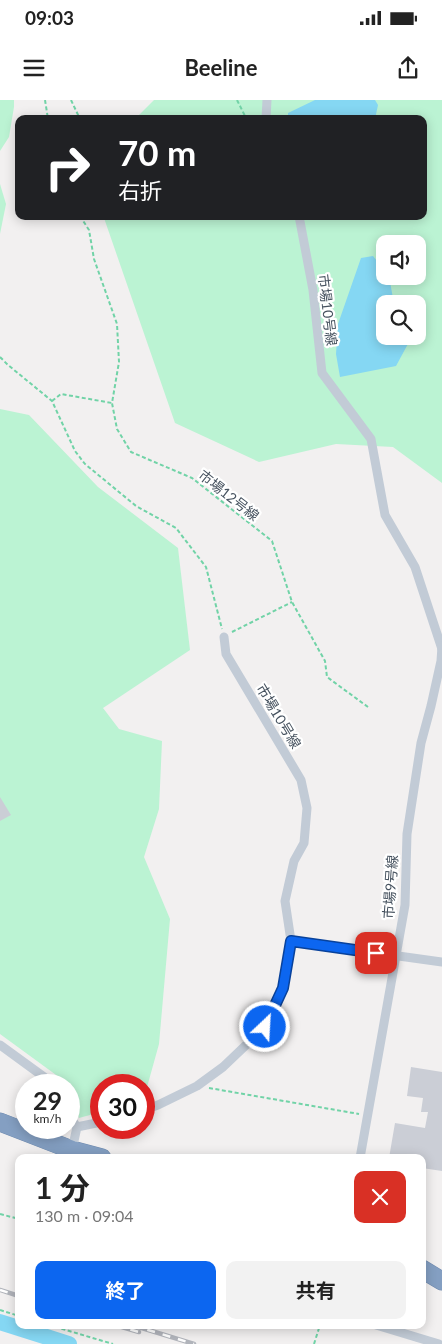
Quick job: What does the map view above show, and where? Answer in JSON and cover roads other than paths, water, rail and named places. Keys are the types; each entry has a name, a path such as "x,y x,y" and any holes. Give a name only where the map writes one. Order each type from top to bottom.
{"highway":[{"path":"0,1122 72,1154"},
{"path":"0,1134 72,1154"},
{"path":"426,1259 442,1269"},
{"path":"426,1271 442,1281"}],"street":[{"path":"266,115 267,100"},
{"name":"市場10号線","path":"299,220 313,290 322,373 371,439 385,515 414,567 442,647"},
{"name":"市場10号線","path":"155,1106 197,1086 223,1067 265,1027 283,988 291,941 285,901 294,861 304,843 307,808 301,780 226,654 224,637"},
{"name":"市場9号線","path":"361,1154 405,906 405,865 409,825 422,744 441,661 442,647"},
{"path":"291,941 442,962"},
{"path":"0,1045 40,1074"},
{"path":"72,1154 75,1139"},
{"path":"389,1329 439,1344"}],"water":[{"path":"315,100 375,100 378,105 376,115 288,115 288,113"},
{"path":"373,256 376,260 376,285 391,285 392,295 376,295 376,345 407,345 396,366 340,377 336,354 338,324 361,258"}],"waterway":[{"path":"0,1322 15,1327"},
{"path":"22,1329 69,1344"}],"railway":[{"path":"0,1290 15,1295"},
{"path":"129,1329 139,1332"},
{"path":"145,1329 194,1344"}]}
